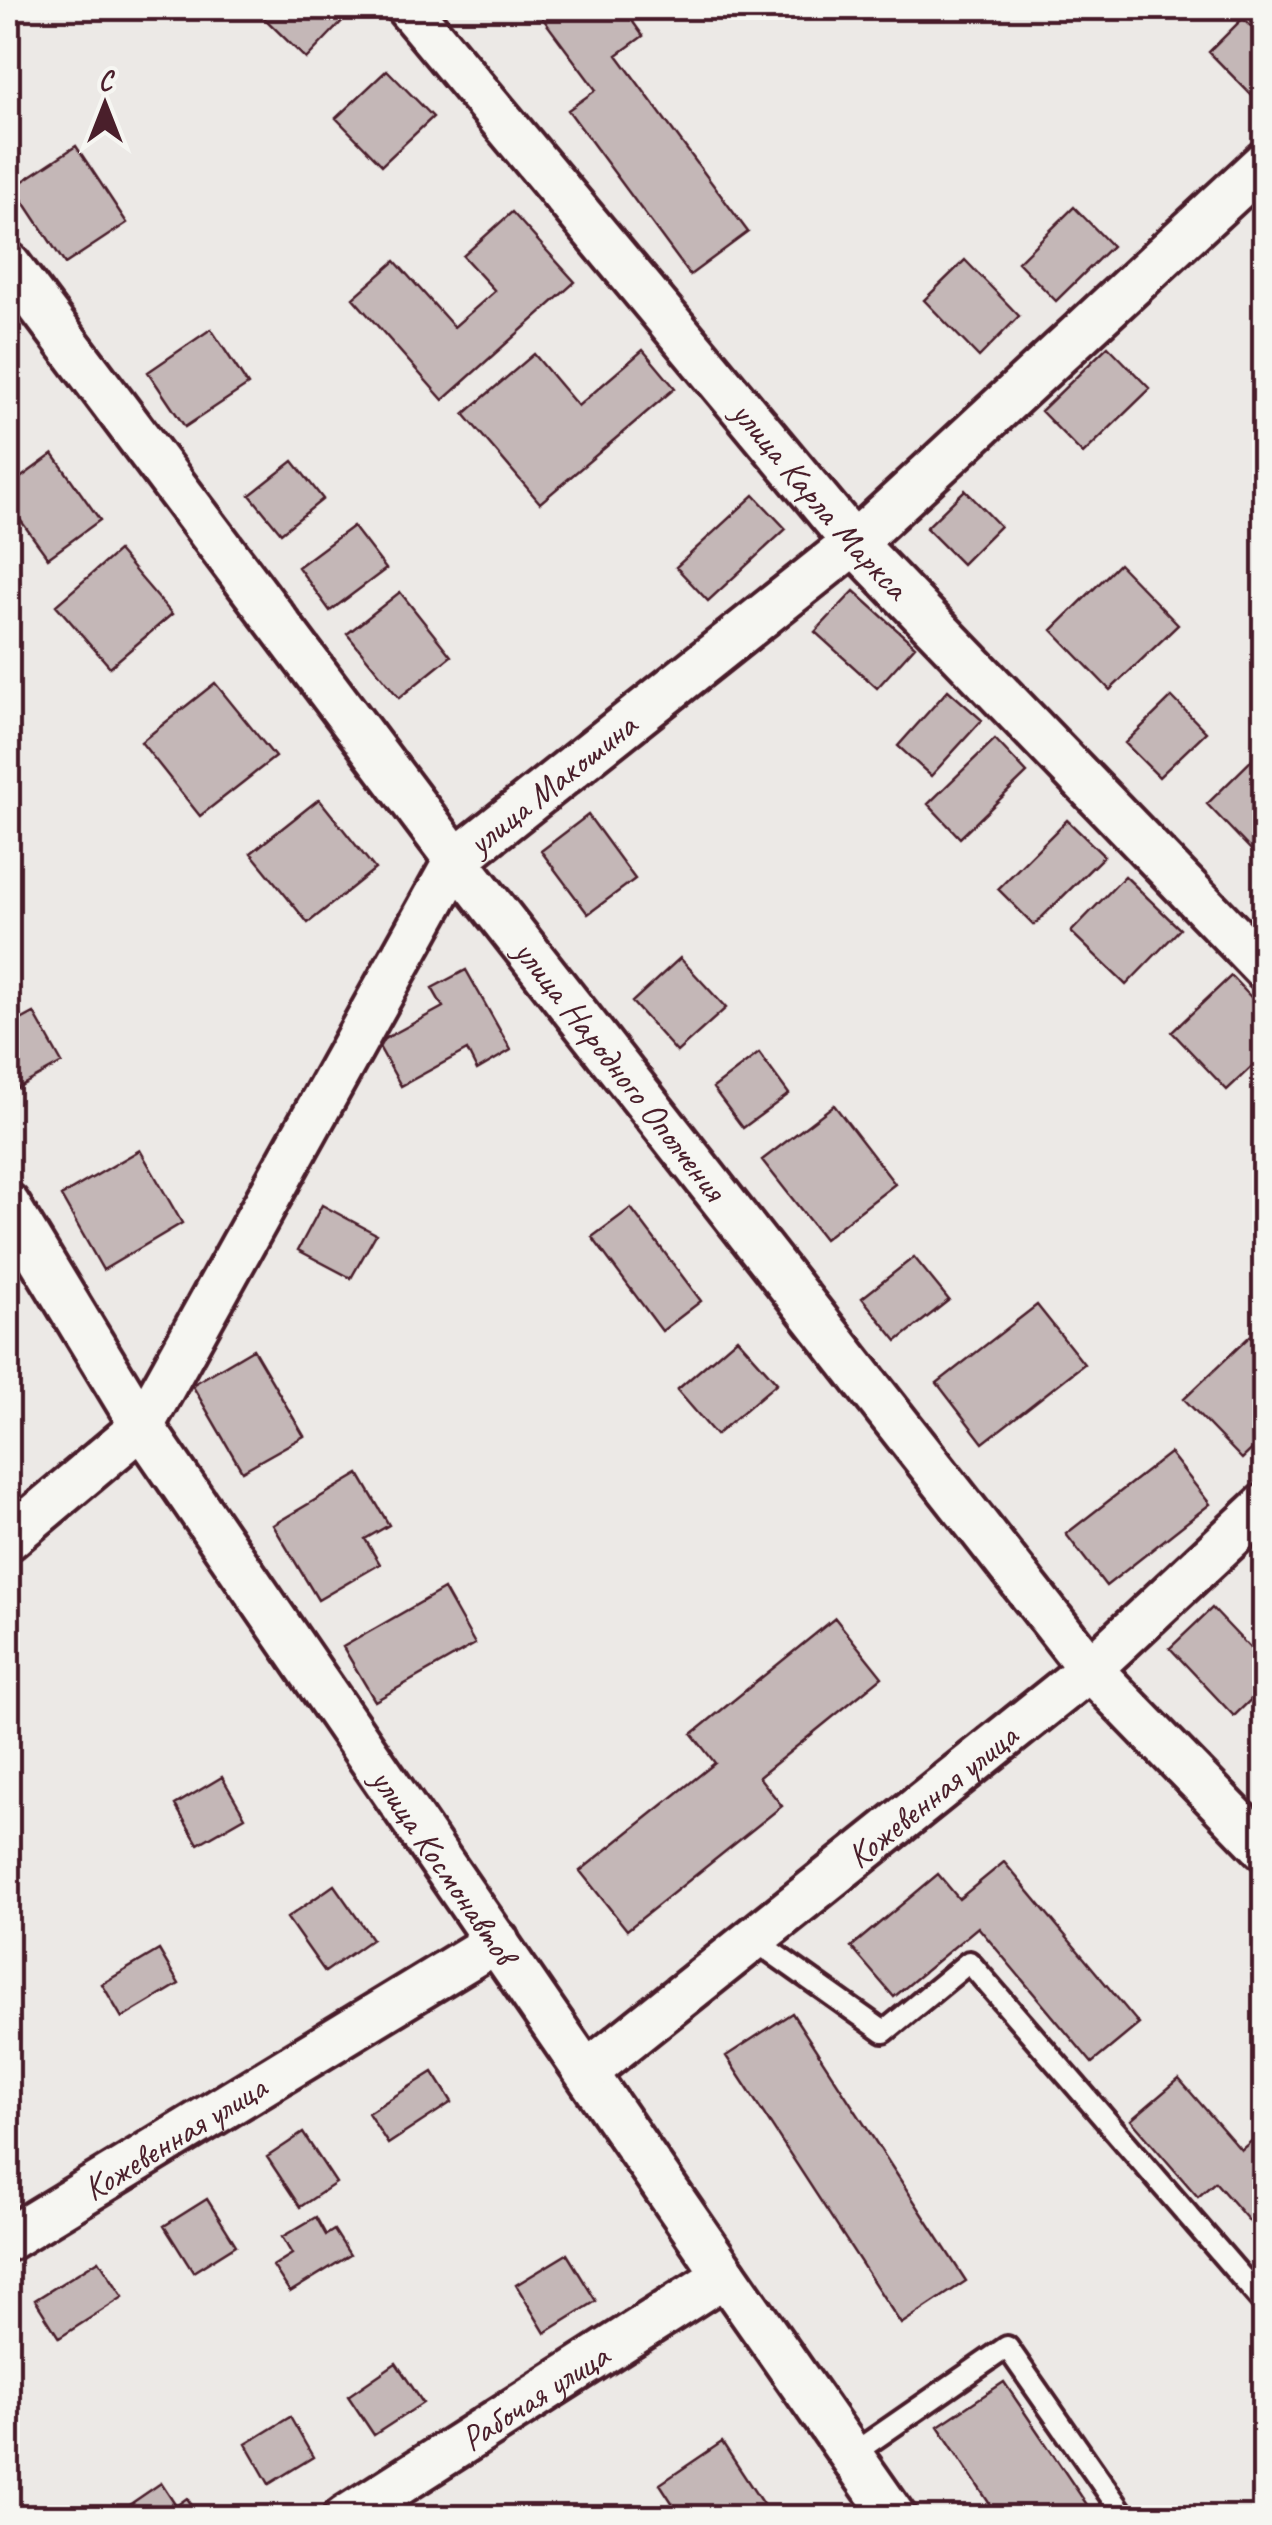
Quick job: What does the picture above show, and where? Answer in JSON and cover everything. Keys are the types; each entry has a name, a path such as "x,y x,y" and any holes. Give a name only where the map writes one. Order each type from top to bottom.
{"street":[{"name":"улица Карла Маркса","path":"408,8 854,543 1264,968"},
{"name":"улица Макошина","path":"8,1539 142,1426 456,860 854,543 1264,163"},
{"name":"улица Народного Ополчения","path":"8,264 456,860 1090,1669 1264,1848"},
{"name":"улица Космонавтов","path":"8,1205 142,1426 895,2518"},
{"name":"Кожевенная улица","path":"587,2072 1090,1669 1264,1506"},
{"name":"Кожевенная улица","path":"8,2238 496,1941"},
{"name":"Рабочая улица","path":"345,2518 725,2275"}],"lane":[{"path":"753,1939 884,2032 969,1962 1264,2303"},
{"path":"851,2454 1007,2347 1126,2518"}],"building":[{"path":"266,8 337,8 346,17 306,59 260,14"},
{"path":"535,8 623,8 643,36 617,55 748,232 690,275 568,110 596,90"},
{"path":"1243,18 1264,40 1263,107 1209,52"},
{"path":"387,70 433,117 382,165 336,118"},
{"path":"76,146 127,223 65,264 14,187"},
{"path":"1074,207 1112,246 1056,301 1018,262"},
{"path":"512,212 575,282 443,400 353,298 395,261 454,327 495,291 463,256"},
{"path":"965,260 1019,316 979,357 924,300"},
{"path":"211,329 248,385 185,427 148,372"},
{"path":"1108,346 1150,389 1083,454 1041,411"},
{"path":"643,350 675,388 540,503 464,414 534,354 578,406"},
{"path":"53,454 100,520 48,558 8,503 8,487"},
{"path":"293,461 323,499 281,533 250,495"},
{"path":"965,490 1000,526 962,564 926,528"},
{"path":"754,495 786,529 708,601 676,567"},
{"path":"353,526 386,569 330,611 298,567"},
{"path":"118,551 172,614 110,667 56,605"},
{"path":"1119,564 1178,625 1110,690 1052,630"},
{"path":"854,591 915,646 877,688 815,632"},
{"path":"400,592 451,656 399,698 347,634"},
{"path":"215,683 275,757 200,816 141,742"},
{"path":"948,690 982,720 931,776 898,746"},
{"path":"1172,697 1206,732 1159,777 1125,743"},
{"path":"995,739 1027,773 960,838 928,804"},
{"path":"1264,748 1264,843 1254,853 1207,804"},
{"path":"319,799 375,869 308,923 251,853"},
{"path":"588,815 635,879 588,914 541,851"},
{"path":"1067,820 1104,856 1034,925 998,889"},
{"path":"1125,876 1180,929 1126,985 1071,932"},
{"path":"680,958 726,1008 677,1052 632,1002"},
{"path":"466,970 511,1050 477,1070 467,1050 401,1086 377,1043 443,1007 432,988"},
{"path":"1231,976 1264,1011 1264,1055 1227,1090 1172,1032"},
{"path":"34,1013 62,1063 8,1093 8,1027"},
{"path":"759,1053 789,1094 743,1128 713,1088"},
{"path":"834,1105 895,1184 824,1239 762,1160"},
{"path":"140,1150 182,1223 103,1270 61,1196"},
{"path":"322,1205 376,1234 351,1278 298,1250"},
{"path":"631,1208 701,1301 662,1331 592,1237"},
{"path":"914,1257 949,1300 897,1341 862,1298"},
{"path":"1037,1305 1084,1364 983,1443 937,1383"},
{"path":"1250,1336 1264,1352 1264,1438 1242,1459 1184,1399"},
{"path":"737,1338 777,1383 716,1435 677,1390"},
{"path":"253,1349 304,1436 242,1471 192,1385"},
{"path":"1170,1453 1210,1504 1106,1586 1066,1534"},
{"path":"359,1474 389,1525 365,1539 380,1564 318,1600 273,1525"},
{"path":"444,1589 475,1644 375,1701 343,1647"},
{"path":"1212,1608 1264,1663 1264,1687 1234,1716 1170,1648"},
{"path":"835,1618 882,1677 759,1777 782,1806 627,1930 580,1871 715,1763 692,1734"},
{"path":"222,1777 245,1817 198,1844 175,1805"},
{"path":"1004,1862 1139,2024 1092,2063 978,1927 894,1997 851,1947 938,1874 959,1899"},
{"path":"334,1885 372,1939 325,1972 287,1918"},
{"path":"159,1950 179,1984 122,2018 102,1984"},
{"path":"792,2013 966,2281 901,2324 726,2056"},
{"path":"433,2072 452,2102 388,2144 368,2113"},
{"path":"1179,2079 1241,2150 1262,2132 1264,2135 1264,2238 1215,2182 1198,2197 1131,2120"},
{"path":"303,2133 336,2183 300,2207 267,2157"},
{"path":"207,2199 236,2245 193,2272 164,2226"},
{"path":"316,2217 326,2235 334,2230 350,2255 290,2292 273,2266 292,2254 282,2237"},
{"path":"567,2254 596,2301 545,2333 516,2285"},
{"path":"99,2260 123,2297 59,2338 35,2300"},
{"path":"396,2363 423,2403 374,2435 348,2396"},
{"path":"1004,2382 1096,2518 999,2518 938,2426"},
{"path":"290,2417 313,2457 269,2484 246,2444"},
{"path":"722,2442 772,2518 682,2518 660,2484"},
{"path":"161,2483 176,2506 187,2498 200,2518 110,2518"}]}
